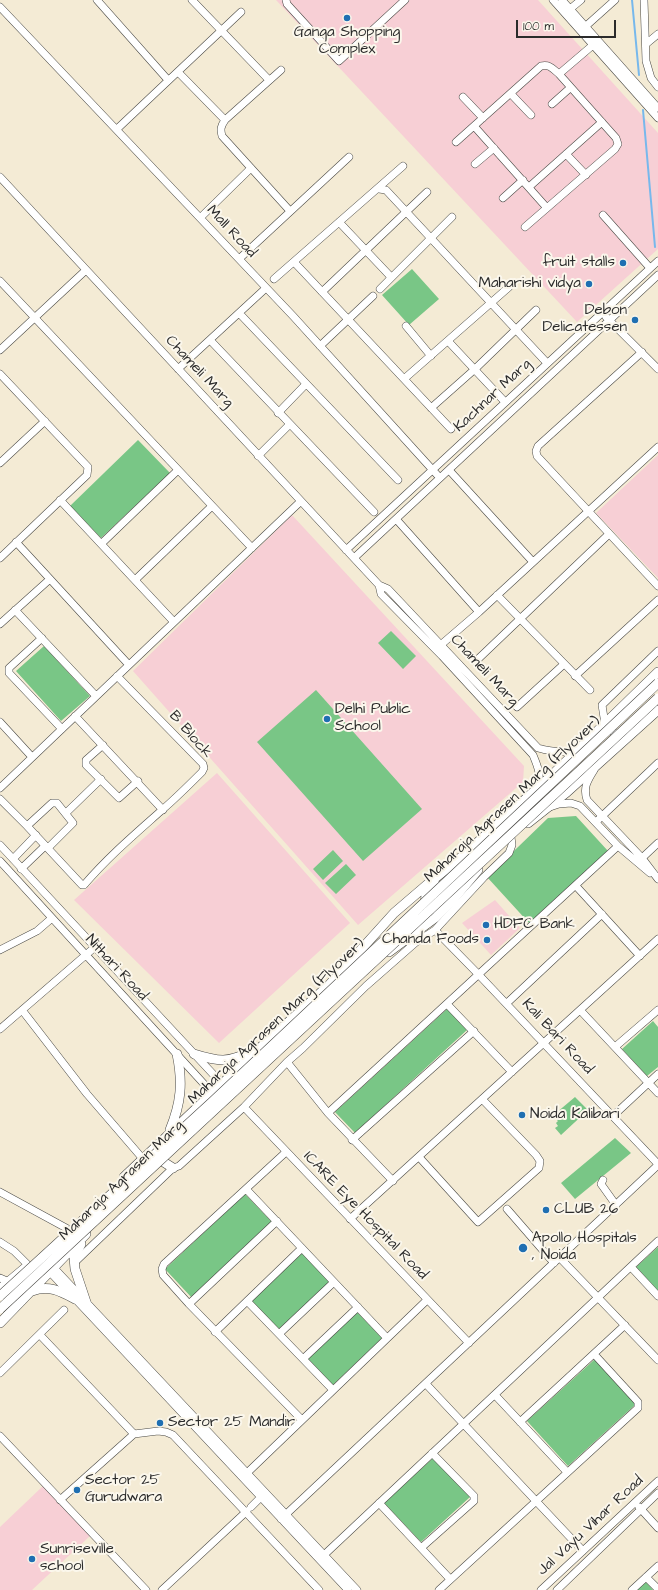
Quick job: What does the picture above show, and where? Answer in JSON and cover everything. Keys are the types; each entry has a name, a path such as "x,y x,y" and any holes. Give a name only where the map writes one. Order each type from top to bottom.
{"main road":[{"name":"Maharaja Agrasen Marg","path":"0,1289 4,1280 28,1265 68,1229 212,1092 329,986 394,913 428,883 459,859 552,775 658,672"},
{"name":"Maharaja Agrasen Marg (Flyover)","path":"0,1296 218,1096 658,683"},
{"name":"Maharaja Agrasen Marg (Flyover)","path":"0,1309 658,698"},
{"name":"Maharaja Agrasen Marg","path":"0,1323 85,1235 370,966 435,918 452,902 473,875 511,837 597,765 658,710"},
{"path":"459,859 426,895 425,900 427,905 434,908 437,907 457,887 466,884"},
{"path":"367,944 367,953 372,957 382,958"},
{"path":"194,1054 218,1061 238,1058 262,1047"},
{"path":"168,1135 178,1112 181,1085 177,1054"},
{"path":"162,1161 173,1168"},
{"path":"85,1235 74,1257 75,1269 86,1302"},
{"path":"29,1292 42,1287 55,1289 75,1299"}],"street":[{"path":"0,5 4,0"},
{"path":"97,0 168,80"},
{"path":"192,0 269,80"},
{"path":"286,0 287,4 339,61 405,0"},
{"path":"553,0 658,118"},
{"path":"562,0 658,108"},
{"path":"570,9 581,0"},
{"path":"586,26 615,0"},
{"path":"644,0 648,70 651,78 658,87"},
{"name":"Mall Road","path":"0,5 320,346 440,478"},
{"path":"117,129 241,12"},
{"path":"646,44 658,34"},
{"path":"559,74 593,45"},
{"path":"456,142 541,66 550,66 559,74 616,138 618,144 615,149 525,227"},
{"path":"281,70 225,120 220,131 222,136 290,211"},
{"path":"178,72 225,120"},
{"path":"552,104 570,88"},
{"path":"511,94 531,115"},
{"path":"463,97 483,118"},
{"path":"528,187 602,122"},
{"path":"474,126 547,208"},
{"path":"475,164 494,148"},
{"path":"566,154 586,175"},
{"path":"239,259 349,157"},
{"path":"274,279 404,166"},
{"path":"200,218 251,168"},
{"name":"Chameli Marg","path":"0,177 354,558 378,585 381,594 438,647 538,748 550,751 566,752 579,750"},
{"path":"502,198 523,180"},
{"path":"379,189 386,190 547,363"},
{"path":"322,292 427,192"},
{"path":"604,215 650,268"},
{"path":"380,289 452,217"},
{"path":"339,222 391,277"},
{"name":"Kachnar Marg","path":"346,550 658,261"},
{"path":"294,262 451,429"},
{"path":"0,350 86,270"},
{"name":"Kachnar Marg","path":"354,558 658,275"},
{"path":"0,280 252,548"},
{"path":"404,379 509,287"},
{"path":"178,369 266,288"},
{"path":"320,346 373,296"},
{"path":"431,408 516,331 536,310"},
{"path":"239,313 398,480"},
{"path":"602,313 658,369"},
{"path":"406,326 431,356"},
{"path":"210,340 374,512"},
{"path":"448,341 505,402"},
{"path":"642,352 538,446 536,451 537,456 658,586"},
{"path":"0,374 88,467 87,475 0,558"},
{"path":"278,413 306,384"},
{"path":"0,463 45,421"},
{"path":"258,456 290,424"},
{"path":"438,647 497,595 658,447"},
{"path":"101,544 178,470"},
{"path":"449,470 533,562"},
{"path":"60,500 174,622"},
{"path":"0,788 301,501"},
{"path":"135,580 212,506"},
{"path":"396,519 478,612"},
{"path":"476,661 609,534"},
{"path":"16,542 129,665"},
{"path":"0,624 50,579"},
{"path":"497,595 590,690"},
{"path":"575,676 658,600"},
{"path":"15,610 96,696"},
{"path":"42,638 9,668 8,671 62,729"},
{"name":"Chameli Marg","path":"438,647 533,755 539,768 540,778 538,787"},
{"path":"623,742 605,724 602,705 658,651"},
{"path":"517,707 564,664"},
{"name":"B Block","path":"0,799 36,835 80,884 84,885 104,862 163,810 202,772 204,768 203,764 117,676"},
{"path":"75,716 138,781 163,810"},
{"path":"0,722 32,757"},
{"path":"103,745 85,762 86,765 119,798 138,781"},
{"path":"595,822 658,763"},
{"path":"597,765 586,783 585,793 587,800 642,858 657,878"},
{"path":"66,813 101,779"},
{"path":"21,868 73,823 58,803 52,803 27,826"},
{"path":"548,807 571,803 580,806 618,846 657,878"},
{"path":"13,859 36,835"},
{"path":"75,1262 173,1168 179,1166 244,1107 287,1062 366,986 415,943 435,930 484,877 509,853 512,845 511,837"},
{"path":"642,858 658,843"},
{"path":"0,846 233,1096"},
{"path":"328,1113 618,846"},
{"name":"Nithari Road","path":"0,861 212,1092 223,1106"},
{"path":"576,886 640,956"},
{"path":"507,1003 602,914"},
{"path":"0,950 37,931 52,918"},
{"name":"Kali Bari Road","path":"435,930 507,1003 658,1164"},
{"path":"350,1219 658,940"},
{"path":"0,1029 94,947"},
{"path":"447,1004 512,1072"},
{"path":"22,1010 87,1094 143,1159"},
{"path":"580,1010 658,1093"},
{"path":"615,1047 658,1010"},
{"path":"352,1140 474,1031"},
{"path":"287,1062 328,1113 392,1181"},
{"path":"613,1116 658,1074"},
{"path":"419,1156 478,1222 538,1168 540,1161 536,1155 482,1099"},
{"name":"ICARE Eye Hospital Road","path":"244,1107 469,1343"},
{"path":"286,1152 164,1264 162,1269 163,1276 215,1332 302,1420"},
{"path":"284,1517 658,1164"},
{"path":"603,1180 601,1184 604,1190 616,1205"},
{"path":"246,1189 387,1338"},
{"path":"0,1192 68,1229"},
{"path":"507,1209 554,1263"},
{"path":"189,1304 277,1221"},
{"path":"324,1555 658,1241"},
{"path":"0,1242 28,1265"},
{"path":"215,1332 302,1248"},
{"path":"560,1258 658,1360"},
{"path":"631,1267 658,1296"},
{"path":"52,1270 75,1299 284,1517 348,1590"},
{"path":"52,1270 86,1302 247,1473 263,1495"},
{"path":"279,1334 334,1282"},
{"path":"247,1473 427,1300"},
{"path":"247,1301 333,1390"},
{"path":"303,1359 358,1307"},
{"path":"0,1373 64,1310"},
{"path":"520,1422 625,1325"},
{"path":"40,1335 134,1434"},
{"path":"439,1590 638,1408 638,1402 594,1354"},
{"path":"426,1384 583,1550"},
{"path":"495,1395 567,1472"},
{"path":"60,1500 134,1434 158,1431 166,1432 173,1435 248,1510 319,1590"},
{"path":"0,1436 146,1590"},
{"path":"421,1548 474,1501 475,1498 432,1453"},
{"name":"Jal Vayu Vihar Road","path":"541,1590 658,1481"},
{"name":"Jal Vayu Vihar Road","path":"556,1590 658,1493"},
{"path":"162,1590 263,1495"},
{"path":"379,1503 450,1580"},
{"path":"634,1503 658,1528"},
{"path":"284,1517 324,1555 357,1590"},
{"path":"632,1590 658,1566"},
{"path":"646,1577 658,1589"}],"shaded area":[{"path":"276,0 538,0 658,133 658,249 577,322"},
{"path":"658,455 658,578 596,513"},
{"name":"Delhi Public School","path":"292,515 524,766 523,782 358,925 133,671"},
{"path":"217,773 350,923 219,1043 74,900"},
{"path":"495,900 520,928 491,955 462,923"},
{"name":"Sunriseville school","path":"43,1486 90,1536 32,1590 0,1590 0,1527"}],"green space":[{"path":"412,269 439,299 409,325 382,295"},
{"path":"138,440 170,473 101,538 70,506"},
{"path":"391,631 416,656 403,669 378,643"},
{"path":"44,646 90,696 61,721 16,671"},
{"path":"316,690 422,809 363,861 257,742"},
{"path":"576,816 608,851 529,923 487,877 548,818"},
{"path":"333,850 343,861 323,880 313,869"},
{"path":"346,864 356,875 336,894 325,883"},
{"path":"447,1009 467,1030 355,1133 335,1112"},
{"path":"653,1021 658,1027 658,1067 647,1076 622,1049"},
{"path":"575,1097 588,1110 561,1135 555,1128 558,1126 556,1123 558,1121 555,1118 558,1115 556,1113"},
{"path":"615,1138 631,1153 575,1199 561,1183"},
{"path":"245,1194 272,1222 192,1298 165,1269"},
{"path":"658,1247 658,1291 636,1267"},
{"path":"302,1253 330,1282 279,1330 251,1301"},
{"path":"357,1312 382,1338 333,1385 308,1359"},
{"path":"595,1359 636,1404 568,1466 527,1421"},
{"path":"433,1458 470,1497 421,1542 384,1503"},
{"path":"646,1582 653,1590 637,1590"}],"waterway":[{"path":"632,0 639,75"},
{"path":"643,110 655,247"}],"place":[{"name":"Ganga Shopping Complex","path":"347,18"},
{"name":"fruit stalls","path":"623,263"},
{"name":"Maharishi vidya","path":"589,284"},
{"name":"Debon Delicatessen","path":"635,320"},
{"name":"Delhi Public School","path":"327,719"},
{"name":"HDFC Bank","path":"486,925"},
{"name":"Chanda Foods","path":"487,940"},
{"name":"Noida Kalibari","path":"522,1115"},
{"name":"CLUB 26","path":"546,1210"},
{"name":"Apollo Hospitals , Noida","path":"523,1248"},
{"name":"Sector 25 Mandir","path":"160,1423"},
{"name":"Sector 25 Gurudwara","path":"77,1490"},
{"name":"Sunriseville school","path":"32,1559"}]}
